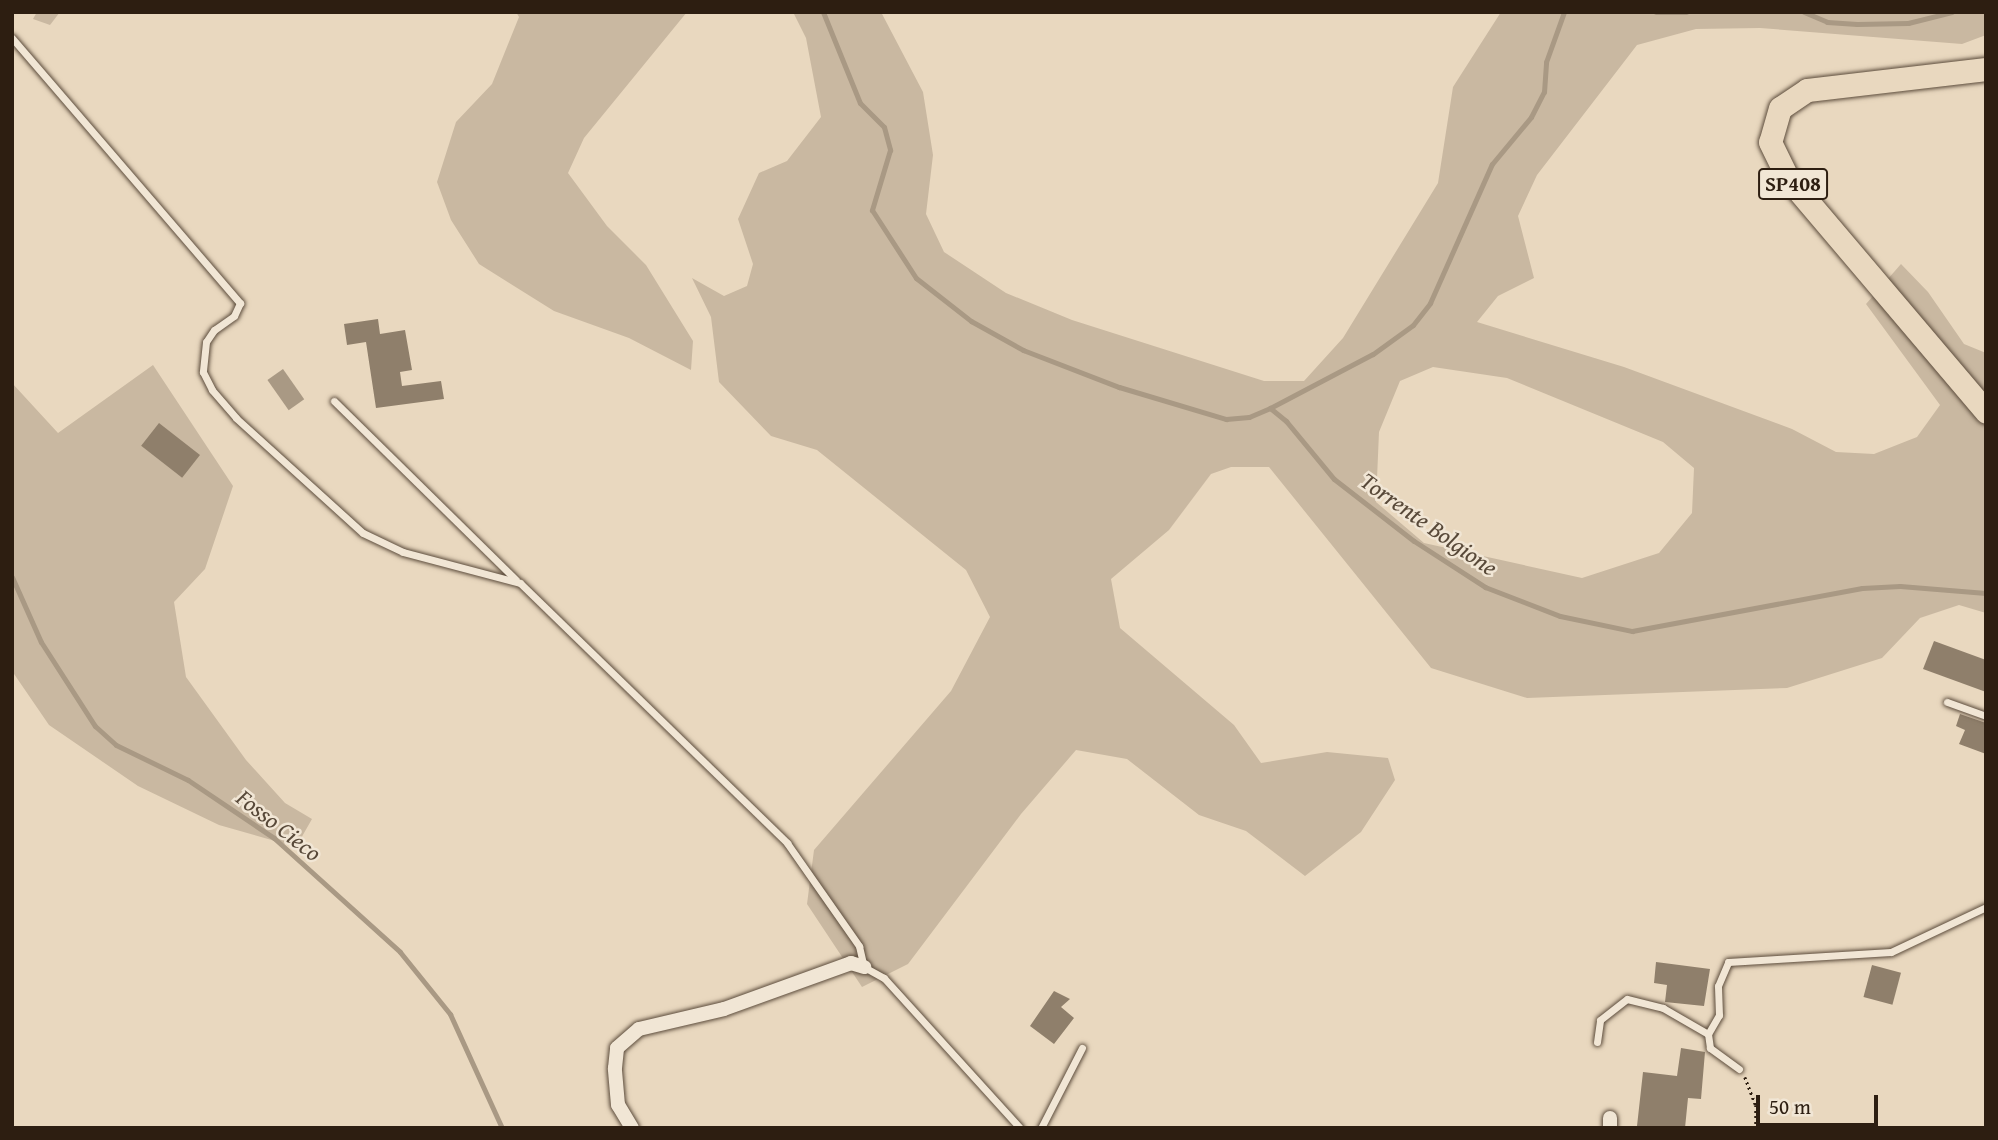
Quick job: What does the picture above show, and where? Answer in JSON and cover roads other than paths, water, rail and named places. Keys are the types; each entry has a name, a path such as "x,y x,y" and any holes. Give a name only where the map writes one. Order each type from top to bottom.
{"main road":[{"name":"SP408","path":"1986,69 1801,92 1780,108 1770,142 1787,177 1986,412"}],"street":[{"path":"632,1128 618,1105 615,1068 617,1048 639,1028 723,1009 851,963 863,967"}],"lane":[{"path":"12,38 240,303 234,316 214,330 206,342 203,372 212,390 236,418 363,533 403,552 520,583"},
{"path":"334,401 787,843 859,946 863,967 884,978 1020,1128"},
{"path":"1947,702 1986,716"},
{"path":"1739,1069 1710,1048 1707,1034 1718,1015 1718,986 1728,962 1891,953 1986,906"},
{"path":"1597,1042 1600,1020 1628,999 1663,1008 1707,1034"},
{"path":"1041,1128 1082,1048"}],"waterway":[{"name":"Torrente Bolgione","path":"823,12 860,103 884,127 890,150 872,210 916,278 971,321 1023,350 1119,387 1226,419 1249,417 1270,408 1373,354 1413,325 1430,303 1492,164 1531,117 1544,92 1546,62 1564,12"},
{"path":"1656,12 1686,12"},
{"path":"1804,12 1827,22 1857,24 1908,23 1952,12"},
{"name":"Torrente Bolgione","path":"1270,408 1286,421 1334,479 1414,541 1485,587 1560,616 1632,631 1862,588 1900,586 1986,593"},
{"name":"Fosso Cieco","path":"12,577 41,642 95,726 116,745 188,780 274,838 400,952 450,1014 502,1128"}]}
